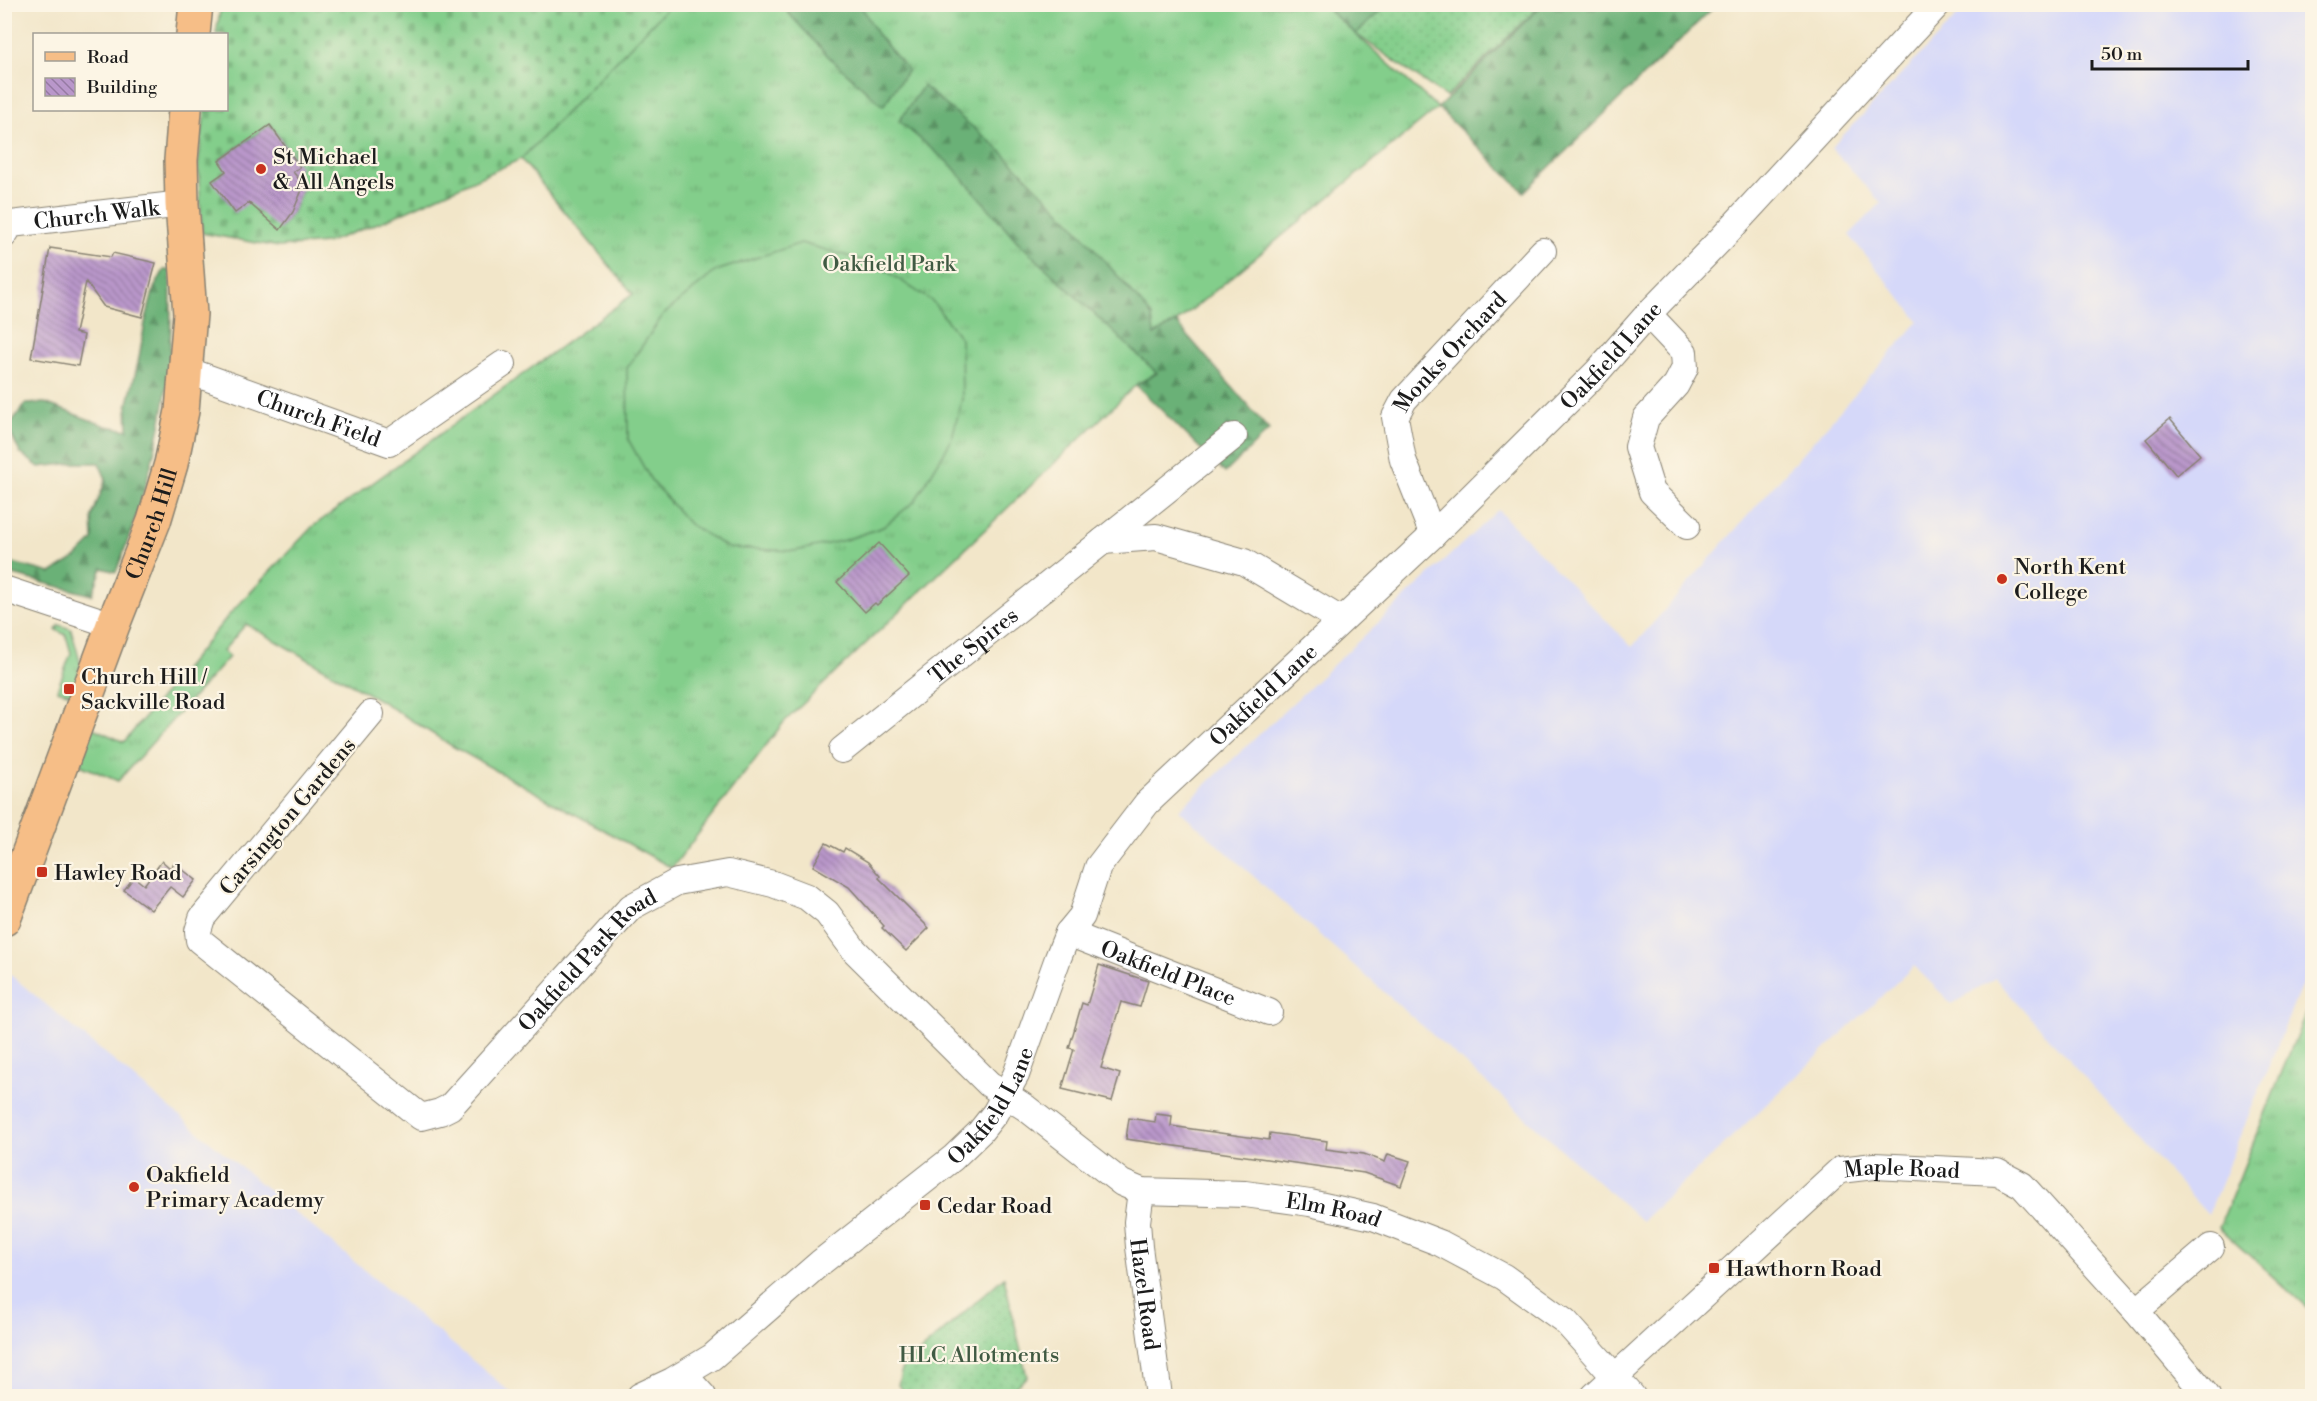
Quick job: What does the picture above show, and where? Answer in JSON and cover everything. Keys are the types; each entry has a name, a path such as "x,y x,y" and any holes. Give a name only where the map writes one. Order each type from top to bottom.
{"main road":[{"path":"193,33 196,4"},
{"name":"Church Hill","path":"4,919 154,521 171,464 182,411 190,314 182,204 181,160 185,111"}],"street":[{"name":"Oakfield Lane","path":"640,1396 684,1375 721,1350 820,1263 953,1158 992,1118 1016,1075 1068,933 1082,916 1098,867 1147,802 1433,535 1597,372 1648,314 1722,238 1938,4"},
{"name":"Church Walk","path":"7,225 182,204"},
{"name":"Monks Orchard","path":"1433,535 1403,460 1395,417 1404,400 1544,251"},
{"path":"1648,314 1684,352 1685,368 1676,385 1646,418 1638,447 1652,492 1687,526"},
{"name":"Church Field","path":"186,370 389,443 503,364"},
{"name":"The Spires","path":"842,750 1234,436"},
{"path":"1103,541 1156,537 1244,562 1341,621"},
{"path":"4,589 113,625"},
{"name":"Carsington Gardens","path":"202,918 371,714"},
{"name":"Oakfield Park Road","path":"202,918 198,931 199,940 421,1117 450,1107 631,908 677,882 728,873 791,889 807,897 827,913 854,950 988,1084 1006,1096"},
{"name":"Oakfield Place","path":"1068,933 1269,1012"},
{"name":"Elm Road","path":"1006,1096 1026,1108 1111,1177 1141,1191 1234,1193 1286,1199 1349,1211 1411,1231 1456,1250 1527,1292 1573,1329 1632,1396"},
{"name":"Maple Road","path":"1616,1377 1840,1170 1874,1166 1997,1172 2022,1185 2136,1311 2206,1396"},
{"name":"Hazel Road","path":"1141,1191 1137,1222 1139,1247 1159,1396"},
{"path":"2136,1311 2211,1247"},
{"path":"684,1375 704,1396"},
{"path":"1594,1396 1616,1377"}],"shaded area":[{"name":"North Kent College","path":"1968,5 2312,5 2312,960 2208,1215 1995,978 1952,1004 1914,966 1642,1221 1179,810 1498,510 1632,647 1919,321 1849,235 1881,203 1831,148"},
{"name":"Oakfield Primary Academy","path":"7,972 515,1396 5,1396 4,977"}],"green space":[{"path":"1388,4 1541,5 1446,97 1356,34"},
{"path":"1543,4 1716,5 1524,192 1438,108"},
{"path":"221,5 670,5 521,159 386,220 326,243 279,247 202,233 198,165 205,111 228,111 228,33 216,33","holes":["270,125 300,167 293,172 304,185 293,212 280,229 283,179 212,181 226,171 219,160"]},
{"name":"Oakfield Park","path":"670,5 1323,5 1438,108 1177,322 1171,354 1164,367 1136,385 784,722 672,868 452,746 381,701 246,624 223,651 229,657 118,781 80,765 93,728 124,742 229,615 312,527 633,294 521,159"},
{"path":"781,5 861,5 877,34 908,70 883,106 828,56"},
{"path":"1323,5 1388,5 1356,34"},
{"path":"923,86 997,147 1074,225 1152,316 1154,335 1176,322 1269,430 1225,473 1136,385 1157,373 1017,241 952,166 899,121"},
{"path":"801,243 876,264 933,302 961,339 962,400 951,441 915,501 883,527 845,540 795,551 728,548 689,524 651,480 628,439 627,368 663,315 716,271"},
{"path":"164,270 171,270 170,343 166,393 150,471 116,572 102,568 92,595 5,573 5,561 51,573 75,558 93,540 92,516 106,479 99,463 39,467 20,453 8,427 25,404 45,403 106,426 128,430 127,407 145,323 154,288"},
{"path":"59,625 71,629 81,665 72,694 57,690 71,653 66,635 56,630"},
{"path":"2312,997 2312,1312 2219,1228"},
{"name":"HLC Allotments","path":"1004,1277 1027,1377 1004,1396 907,1396 898,1385 902,1368"}],"building":[{"name":"St Michael & All Angels","path":"270,125 300,167 293,172 304,185 293,212 280,230 249,203 235,213 212,181 226,171 219,161"},
{"path":"50,248 111,257 113,253 156,263 142,317 104,307 86,282 75,333 84,335 78,366 31,358"},
{"path":"2170,419 2200,455 2176,475 2146,439"},
{"path":"879,543 909,576 877,605 875,603 865,612 837,582"},
{"path":"826,843 843,852 845,848 868,862 880,876 879,878 929,928 906,951 882,928 884,926 849,887 813,866"},
{"path":"162,861 170,868 174,863 196,880 183,897 170,887 151,910 124,890 134,877 144,885"},
{"path":"1099,965 1148,981 1140,1007 1121,1002 1101,1068 1120,1074 1112,1101 1062,1089 1074,1049 1069,1048 1082,1003 1087,1005"},
{"path":"1156,1114 1172,1116 1171,1126 1269,1140 1270,1133 1327,1141 1326,1149 1364,1154 1385,1162 1388,1154 1410,1161 1401,1186 1364,1173 1126,1139 1129,1118 1155,1122"}],"place":[{"name":"St Michael & All Angels","path":"261,169"},
{"name":"North Kent College","path":"2002,579"},
{"name":"Church Hill / Sackville Road","path":"69,689"},
{"name":"Hawley Road","path":"42,872"},
{"name":"Oakfield Primary Academy","path":"134,1187"},
{"name":"Cedar Road","path":"925,1205"},
{"name":"Hawthorn Road","path":"1714,1268"}]}
